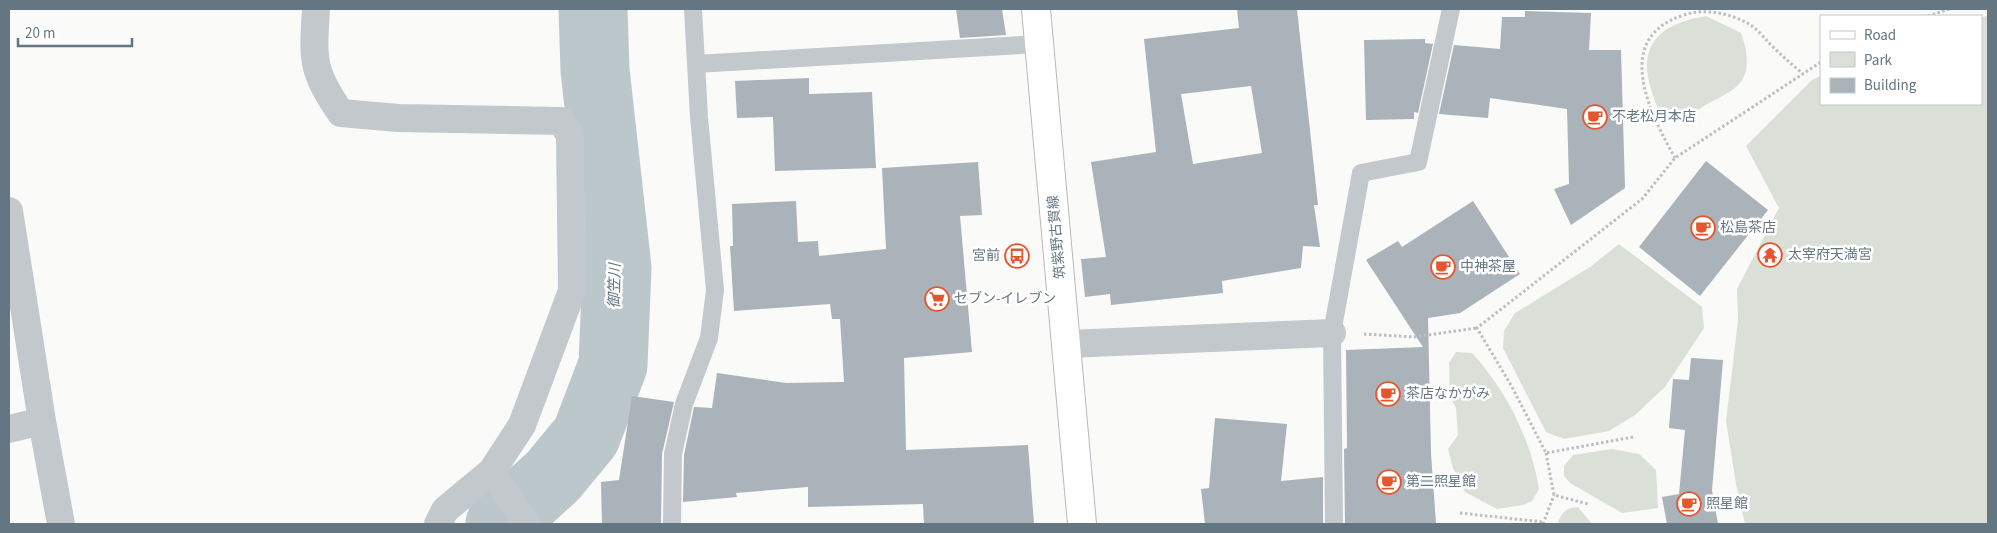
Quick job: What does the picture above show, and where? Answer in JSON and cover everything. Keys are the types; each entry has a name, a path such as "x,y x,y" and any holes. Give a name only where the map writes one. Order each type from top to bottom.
{"main road":[{"name":"筑紫野古賀線","path":"1036,9 1082,524"}],"street":[{"path":"316,9 313,56 323,88 342,112 398,118 554,120 561,121 570,135 572,291 522,425 495,476 445,510 438,524"},
{"path":"9,211 42,421 61,524"},
{"path":"1067,344 1332,332"},
{"path":"9,429 42,421"},
{"path":"495,476 526,524"}],"lane":[{"path":"672,524 672,454 684,404 709,338 715,290 696,64 694,9"},
{"path":"1334,524 1332,332 1361,173 1418,162 1452,9"},
{"path":"696,64 1039,44"}],"path":[{"path":"1931,15 1949,9"},
{"path":"1675,158 1654,121 1646,100 1642,79 1645,44 1658,26 1698,10 1722,14 1750,24 1802,73"},
{"path":"1332,332 1414,337 1477,328 1642,200 1675,158 1820,63"},
{"path":"1460,513 1543,523 1554,495 1546,453 1512,386 1477,328"},
{"path":"1546,453 1632,437"},
{"path":"1554,495 1588,504"}],"green space":[{"path":"1988,15 1988,524 1745,524 1736,484 1726,421 1738,321 1737,289 1779,208 1746,146 1812,80 1820,76 1820,105 1982,105 1982,18"},
{"path":"1706,16 1741,33 1747,61 1741,82 1726,94 1692,113 1675,118 1662,117 1649,80 1647,64 1650,50 1656,39 1668,29 1684,21"},
{"path":"1619,244 1702,307 1704,328 1665,387 1635,415 1609,431 1564,439 1546,432 1503,348 1504,331 1515,313 1590,267"},
{"path":"1456,352 1472,353 1496,383 1515,416 1530,452 1539,489 1532,501 1523,505 1497,509 1465,492 1453,468 1448,449 1458,435 1456,408 1450,397 1449,363"},
{"path":"1612,449 1639,454 1656,470 1658,508 1622,513 1570,483 1564,476 1564,466 1573,455"},
{"path":"1578,507 1592,524 1558,524 1564,512"}],"building":[{"path":"956,9 1002,9 1006,35 960,38"},
{"path":"1237,9 1297,9 1318,205 1314,205 1320,247 1303,246 1301,268 1222,281 1223,293 1111,305 1110,294 1085,297 1081,259 1106,257 1091,162 1156,152 1144,39 1239,28","holes":["1251,86 1262,153 1193,164 1181,94"]},
{"path":"1525,11 1591,13 1589,50 1621,50 1625,188 1571,225 1554,189 1569,184 1567,109 1490,98 1488,118 1439,114 1454,45 1500,49 1502,17 1525,17"},
{"path":"1425,39 1425,43 1433,44 1418,113 1414,112 1414,119 1366,120 1364,40"},
{"path":"809,78 809,94 872,92 876,168 775,171 773,117 737,118 735,81"},
{"name":"松島茶店","path":"1706,161 1768,210 1700,296 1639,247"},
{"path":"978,162 982,215 960,216 972,352 904,358 906,450 1028,445 1034,524 924,524 923,504 808,507 808,487 736,493 737,497 683,502 684,455 694,407 712,408 717,373 786,383 844,382 840,319 832,319 830,304 734,311 730,246 733,246 732,204 796,201 798,242 818,241 819,256 886,249 882,168"},
{"path":"1473,201 1520,274 1460,313 1428,318 1431,453 1436,524 1345,524 1344,449 1347,448 1346,350 1423,347 1366,260 1398,241 1402,247"},
{"path":"1691,358 1723,360 1712,490 1718,524 1667,524 1662,497 1679,494 1685,430 1669,428 1673,379 1689,380"},
{"path":"632,396 674,402 662,454 661,524 602,524 601,482 619,480"},
{"path":"1215,418 1287,424 1281,481 1323,477 1323,524 1205,524 1201,489 1209,488"}],"waterway":[{"name":"御笠川","path":"500,524 553,476 586,436 613,365 617,268 595,70 593,9"}],"place":[{"name":"不老松月本店","path":"1595,117"},
{"name":"松島茶店","path":"1703,228"},
{"name":"太宰府天満宮","path":"1770,255"},
{"name":"宮前","path":"1017,256"},
{"name":"中神茶屋","path":"1443,267"},
{"name":"セブン-イレブン","path":"937,299"},
{"name":"茶店なかがみ","path":"1388,394"},
{"name":"第二照星館","path":"1389,482"},
{"name":"照星館","path":"1689,504"}]}
